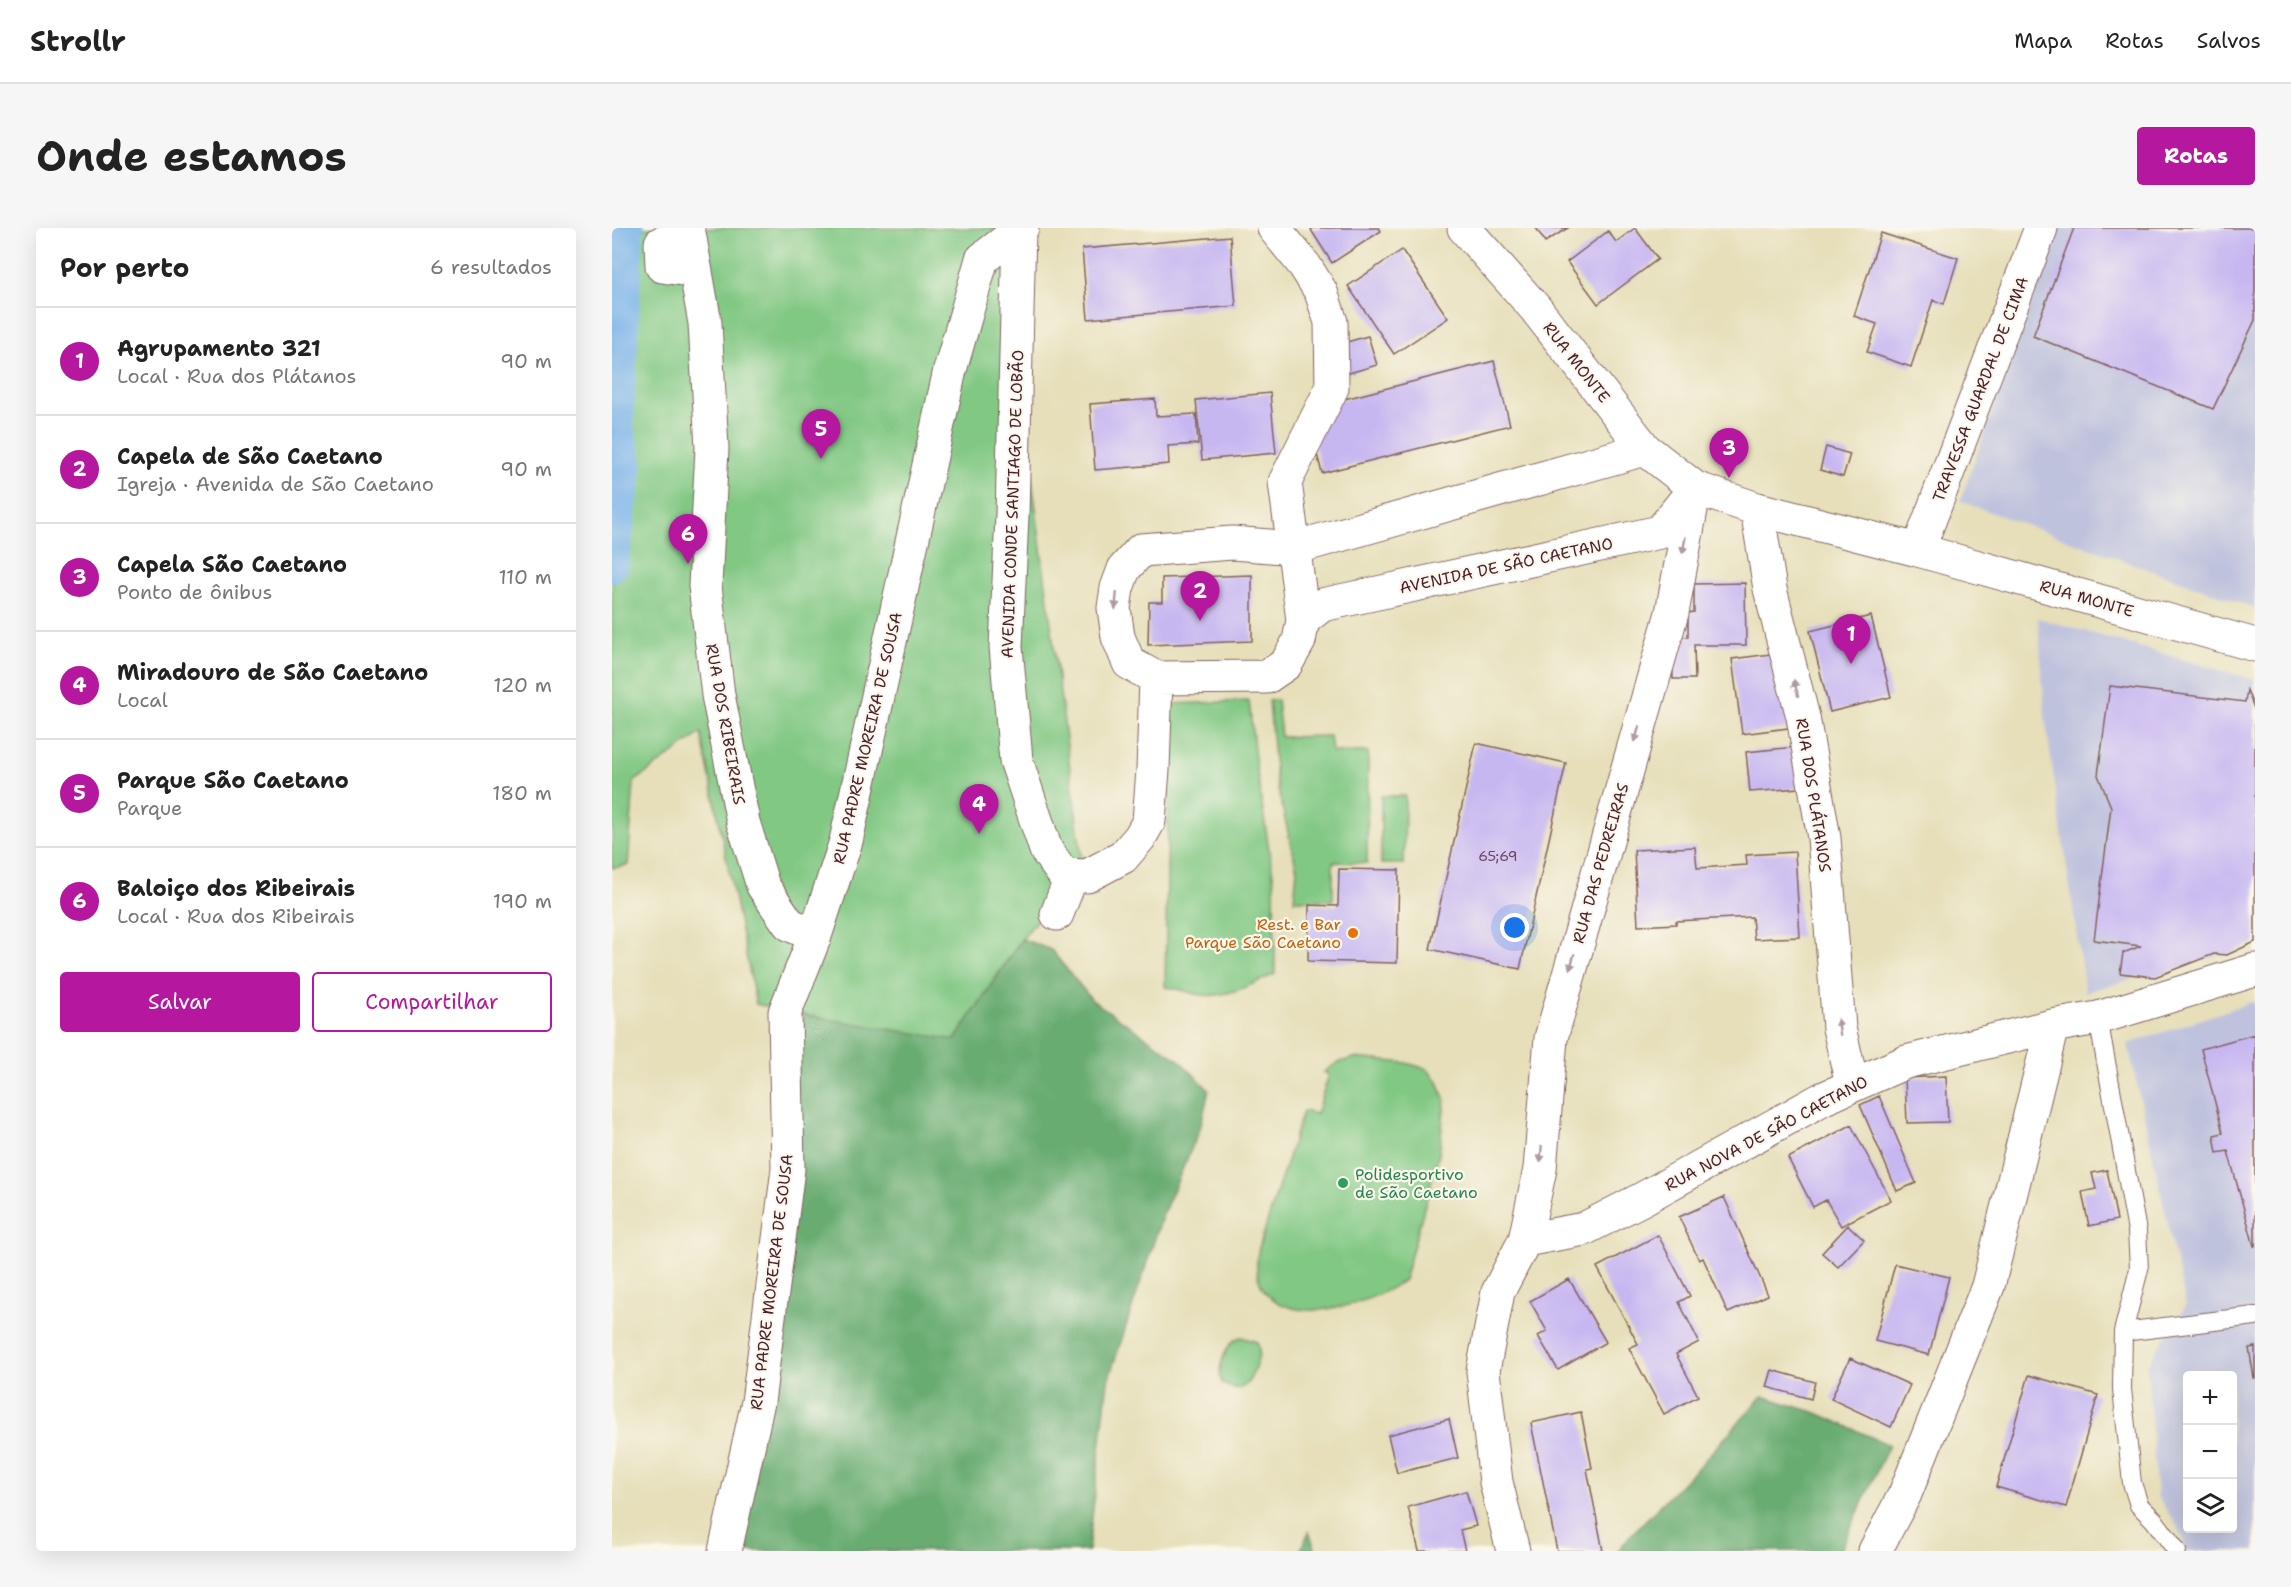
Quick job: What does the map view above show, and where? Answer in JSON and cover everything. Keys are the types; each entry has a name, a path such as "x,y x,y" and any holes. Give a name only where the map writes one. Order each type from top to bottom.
{"street":[{"path":"1274,228 1305,266 1321,292 1331,322 1332,388 1285,482 1294,548 1303,620 1299,641 1286,664 1267,677 1156,678 1129,663 1118,638 1114,608 1117,588 1124,569 1141,550 1232,543 1294,548 1645,449"},
{"name":"RUA MONTE","path":"1464,228 1535,308 1645,449 1695,488 1757,509 1918,550 2255,645"},
{"name":"TRAVESSA GUARDAL DE CIMA","path":"1918,550 2041,228"},
{"name":"AVENIDA CONDE SANTIAGO DE LOBÃO","path":"1020,229 1006,647 1016,760 1046,850 1064,875 1072,875"},
{"name":"RUA PADRE MOREIRA DE SOUSA","path":"725,1551 758,1402 788,1169 785,1012 815,936 846,841 950,370 982,259 1020,229"},
{"name":"RUA DOS RIBEIRAIS","path":"696,271 705,322 712,448 705,586 718,696 743,822 763,886 789,924 815,936"},
{"name":"AVENIDA DE SÃO CAETANO","path":"1303,620 1322,605 1660,532 1695,488"},
{"name":"RUA DAS PEDREIRAS","path":"1513,1551 1496,1482 1483,1371 1498,1292 1525,1240 1540,1169 1551,1038 1672,613 1695,488"},
{"name":"RUA DOS PLÁTANOS","path":"1757,509 1770,589 1803,717 1824,838 1839,1028 1852,1084"},
{"path":"1057,914 1072,875 1087,876 1123,857 1140,837 1149,821 1156,678"},
{"name":"RUA NOVA DE SÃO CAETANO","path":"1525,1240 1584,1229 1852,1084 1906,1062 2052,1026 2098,1018 2255,970"},
{"path":"1875,1551 1905,1494 1988,1286 2052,1026"}],"lane":[{"path":"2098,1018 2139,1252 2136,1287 2123,1332 2122,1404 2132,1483 2139,1505 2154,1520 2177,1551"},
{"path":"2123,1332 2255,1316"}],"shaded area":[{"path":"2059,228 2255,228 2255,608 1960,501"},
{"path":"2038,618 2255,680 2255,939 2211,958 2085,992 2045,717"},
{"path":"2255,1001 2255,1551 2186,1551 2180,1530 2157,1496 2147,1365 2186,1306 2128,1044"}],"green space":[{"path":"612,228 999,228 1082,860 1014,950 955,1040 900,1035 756,1004 701,733 634,782 628,865 612,868"},
{"path":"1277,700 1281,737 1330,736 1332,752 1368,752 1367,863 1333,862 1333,900 1294,900 1297,870 1276,781 1269,701"},
{"path":"1249,701 1255,758 1274,882 1275,974 1221,994 1202,995 1165,987 1170,704"},
{"path":"1381,796 1405,796 1404,864 1381,864"},
{"path":"1022,939 1051,950 1092,1000 1178,1059 1209,1090 1200,1129 1163,1214 1108,1381 1088,1551 725,1551 758,1402 785,1012 955,1040"},
{"path":"1354,1058 1406,1063 1427,1069 1438,1082 1445,1100 1439,1154 1404,1280 1390,1289 1356,1303 1317,1310 1299,1309 1282,1304 1264,1290 1258,1273 1259,1248 1303,1111 1316,1114 1329,1075 1324,1072 1337,1063"},
{"path":"1241,1337 1257,1342 1259,1356 1249,1381 1242,1387 1234,1388 1222,1383 1220,1371 1227,1350"},
{"path":"1762,1396 1817,1413 1889,1445 1840,1551 1618,1551 1703,1462"},
{"path":"1309,1532 1316,1551 1300,1551"}],"building":[{"path":"1314,228 1379,228 1381,231 1332,263 1311,230"},
{"path":"1536,228 1568,228 1545,242"},
{"path":"1635,228 1658,259 1598,304 1567,262 1608,231 1616,242"},
{"path":"2074,228 2255,228 2255,320 2213,409 2033,336"},
{"path":"1881,233 1958,258 1944,304 1933,300 1911,367 1867,352 1877,324 1854,316"},
{"path":"1230,236 1236,306 1088,319 1082,249"},
{"path":"1402,250 1448,318 1394,354 1348,286"},
{"path":"1368,336 1377,365 1342,375 1333,346"},
{"path":"1494,361 1510,425 1322,473 1305,409"},
{"path":"1270,393 1276,453 1202,460 1196,400"},
{"path":"1155,399 1156,416 1196,414 1198,444 1168,446 1169,464 1095,470 1090,404"},
{"path":"1826,447 1850,454 1843,477 1820,470"},
{"path":"1252,575 1252,641 1148,645 1149,602 1162,602 1162,578"},
{"path":"1745,583 1746,645 1694,645 1695,679 1673,679 1672,638 1688,637 1688,613 1694,612 1694,584"},
{"path":"1871,616 1891,697 1830,712 1810,631"},
{"path":"1778,653 1788,728 1742,734 1732,659"},
{"path":"2110,686 2245,702 2247,690 2255,711 2255,942 2227,955 2214,954 2155,977 2120,973 2123,953 2141,946 2094,940 2111,807 2098,775"},
{"path":"1476,743 1566,763 1520,969 1430,949"},
{"path":"1795,747 1799,788 1750,792 1746,752"},
{"path":"1695,847 1697,868 1747,865 1746,855 1795,852 1800,937 1754,939 1752,917 1676,921 1676,924 1638,926 1634,850"},
{"name":"Rest. e Bar Parque São Caetano","path":"1339,869 1399,870 1397,963 1308,961 1309,905 1338,906"},
{"path":"2255,1034 2254,1246 2228,1151 2217,1153 2214,1135 2223,1133 2201,1049"},
{"path":"1946,1076 1948,1122 1907,1123 1905,1078"},
{"path":"1879,1096 1916,1183 1897,1191 1860,1105"},
{"path":"1851,1125 1891,1200 1841,1226 1826,1200 1813,1207 1788,1158"},
{"path":"2107,1170 2117,1220 2089,1226 2082,1192 2096,1189 2092,1173"},
{"path":"1724,1197 1768,1295 1728,1313 1703,1258 1699,1260 1679,1217"},
{"path":"1848,1225 1864,1240 1838,1267 1822,1253"},
{"path":"1658,1235 1690,1296 1679,1302 1699,1342 1676,1354 1698,1396 1664,1414 1629,1348 1638,1344 1597,1267"},
{"path":"1895,1264 1949,1277 1929,1355 1875,1341"},
{"path":"1569,1279 1606,1342 1558,1370 1538,1336 1547,1331 1530,1301"},
{"path":"2255,1347 2255,1378 2254,1378 2249,1348"},
{"path":"1850,1358 1910,1385 1891,1427 1831,1399"},
{"path":"1772,1370 1815,1382 1811,1399 1767,1387"},
{"path":"2029,1375 2098,1395 2066,1507 1996,1487"},
{"path":"1581,1412 1592,1468 1587,1469 1603,1551 1557,1551 1531,1423"},
{"path":"1449,1419 1458,1458 1397,1473 1388,1435"},
{"path":"1466,1491 1476,1526 1460,1530 1465,1551 1419,1551 1408,1507"}],"waterway":[{"path":"612,565 626,465 617,424 627,228"}],"place":[{"name":"Parque São Caetano","path":"821,459"},
{"name":"Capela São Caetano","path":"1729,478"},
{"name":"Baloiço dos Ribeirais","path":"688,564"},
{"name":"Capela de São Caetano","path":"1200,621"},
{"name":"Agrupamento 321","path":"1851,664"},
{"name":"Miradouro de São Caetano","path":"979,834"},
{"name":"Rest. e Bar Parque São Caetano","path":"1353,933"},
{"name":"Polidesportivo de São Caetano","path":"1343,1183"}]}
